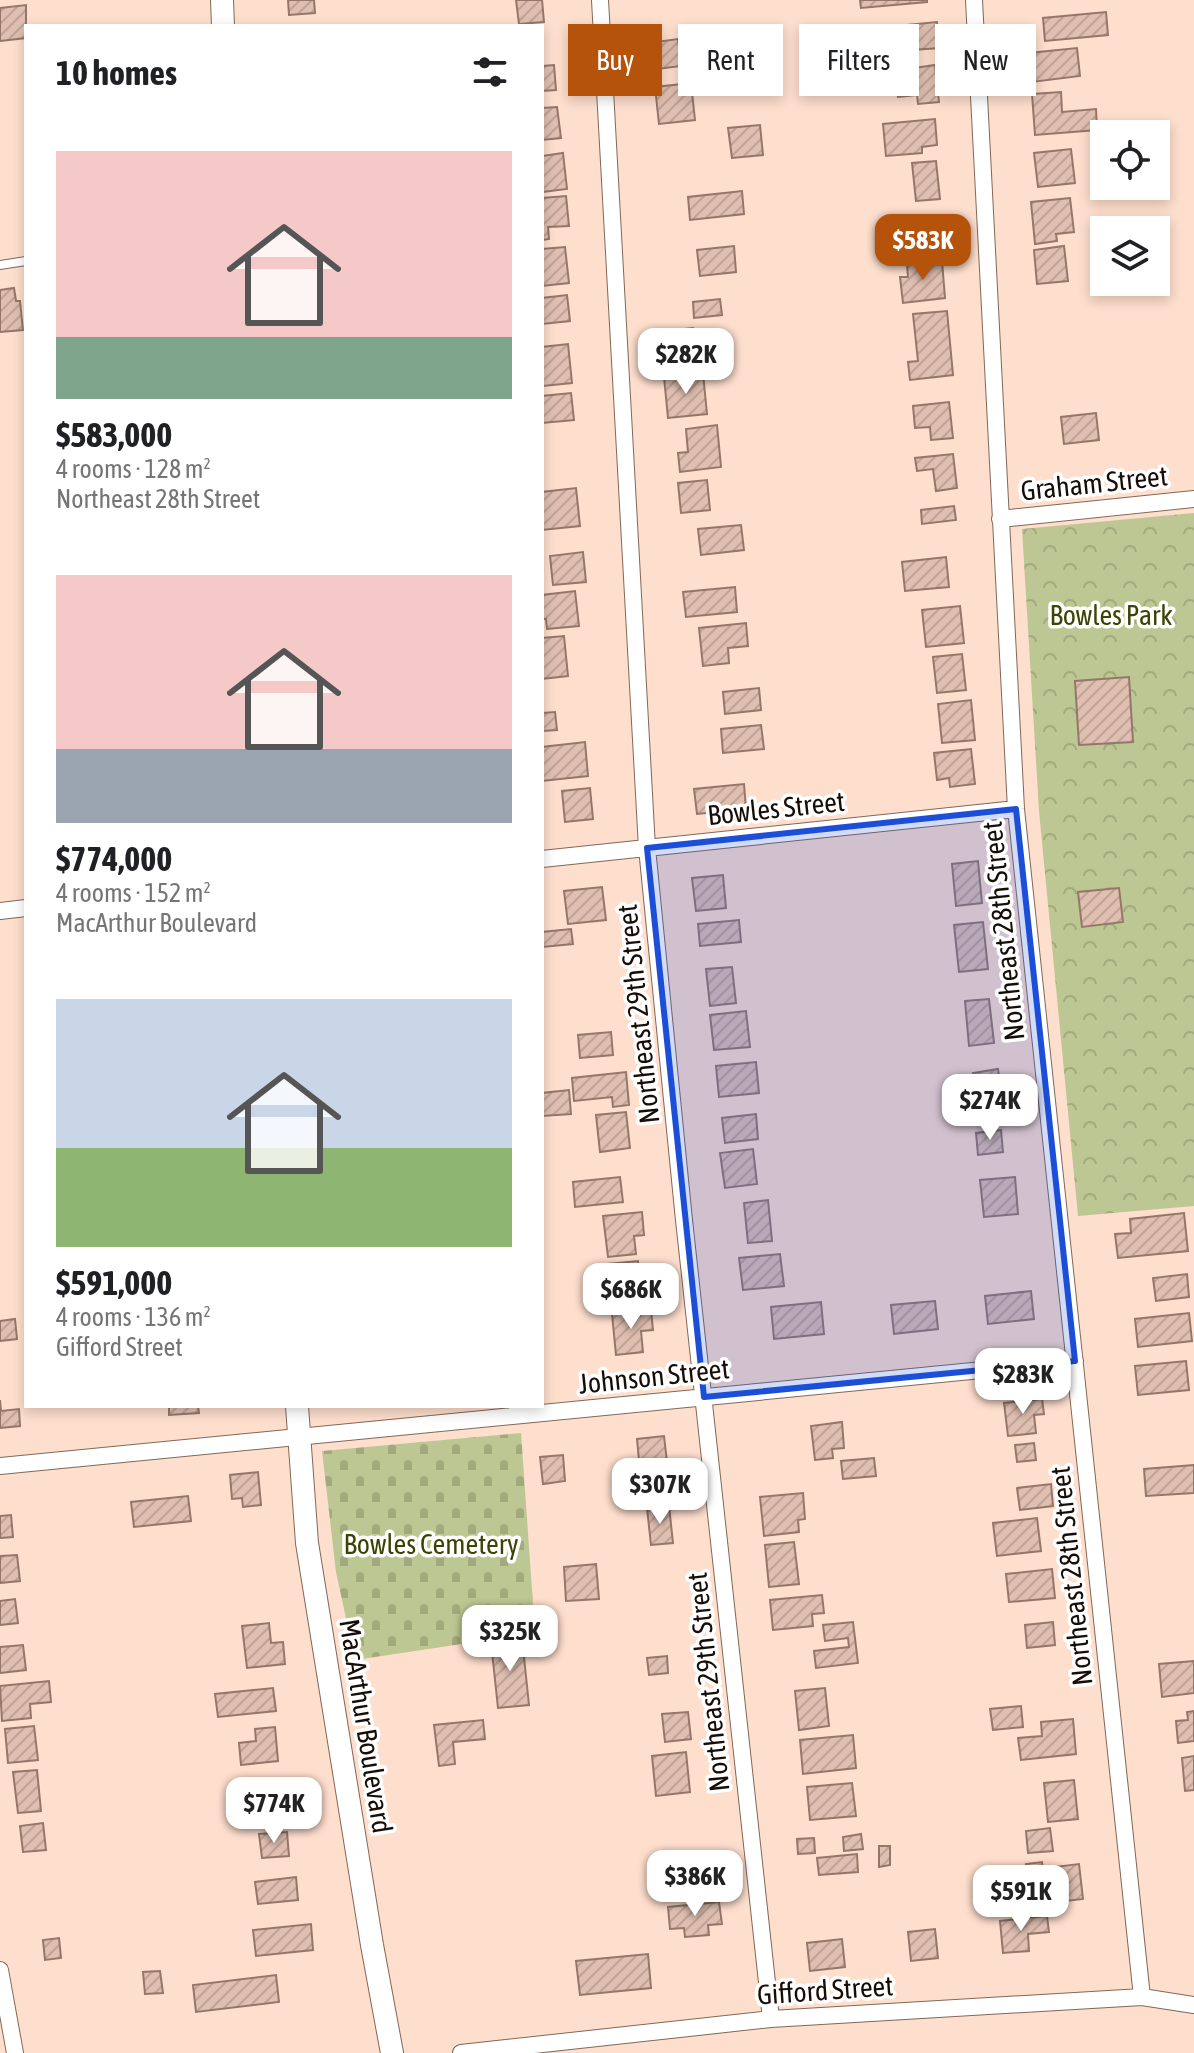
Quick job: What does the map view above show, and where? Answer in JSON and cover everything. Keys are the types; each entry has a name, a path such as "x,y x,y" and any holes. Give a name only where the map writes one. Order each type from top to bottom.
{"main road":[{"path":"222,0 223,24"},
{"name":"MacArthur Boulevard","path":"297,1408 307,1543 392,2053"}],"street":[{"name":"Northeast 29th Street","path":"600,0 647,848 771,2019"},
{"name":"Northeast 28th Street","path":"974,0 1016,809 1142,1997"},
{"name":"Graham Street","path":"1000,519 1194,499"},
{"name":"Bowles Street","path":"544,859 1016,809"},
{"path":"0,911 24,908"},
{"name":"Johnson Street","path":"0,1466 1075,1361"},
{"path":"0,1970 15,2053"},
{"name":"Gifford Street","path":"461,2053 771,2019 1142,1997 1194,2005"}],"lane":[{"path":"0,265 24,261"}],"highlighted area":[{"path":"1016,809 1075,1361 704,1397 647,848"}],"green space":[{"name":"Bowles Park","path":"1194,513 1194,1206 1078,1216 1039,811 1022,529"},
{"name":"Bowles Cemetery","path":"521,1433 535,1633 355,1660 336,1572 322,1451"}],"building":[{"path":"288,0 314,0 315,13 289,15"},
{"path":"516,0 542,0 544,22 519,24"},
{"path":"860,0 927,0 927,2 861,8"},
{"path":"26,5 24,38 0,41 0,8"},
{"path":"1106,12 1108,35 1045,41 1043,18"},
{"path":"937,22 935,48 919,50 917,24"},
{"path":"678,39 678,66 662,68 662,41"},
{"path":"1077,48 1080,76 1036,82 1036,52"},
{"path":"554,65 556,90 544,91 544,66"},
{"path":"935,65 935,96 938,96 939,102 918,104 919,67"},
{"path":"678,84 678,96 692,96 695,120 659,124 656,96 662,96 662,86"},
{"path":"1061,92 1062,112 1096,109 1097,120 1090,120 1090,131 1035,135 1032,96"},
{"path":"557,107 561,138 544,140 544,108"},
{"path":"935,119 937,145 922,147 922,153 886,156 883,124"},
{"path":"760,125 763,155 732,158 728,128"},
{"path":"1071,149 1075,183 1038,187 1034,153"},
{"path":"563,153 567,189 544,192 544,156"},
{"path":"936,161 940,199 916,201 912,163"},
{"path":"742,191 744,214 690,220 688,197"},
{"path":"566,196 569,226 548,227 549,239 544,240 544,198"},
{"path":"1070,198 1074,232 1056,234 1057,241 1035,244 1031,202"},
{"path":"940,217 943,248 900,253 898,233 905,232 904,221"},
{"path":"734,246 736,272 700,276 697,250"},
{"path":"1064,246 1068,281 1037,284 1034,250"},
{"path":"565,247 569,283 544,286 544,249"},
{"path":"942,261 945,298 903,303 900,277 908,277 907,264"},
{"path":"14,288 16,301 20,301 23,330 0,332 0,290"},
{"path":"567,295 570,321 544,324 544,298"},
{"path":"720,299 722,315 694,318 693,302"},
{"path":"947,311 953,375 910,380 908,362 918,361 913,314"},
{"path":"693,328 697,364 670,367 666,331"},
{"path":"568,344 572,383 544,386 544,347"},
{"path":"703,373 707,414 668,418 664,377"},
{"path":"571,393 574,420 544,423 544,396"},
{"path":"949,402 953,438 931,440 930,427 915,428 913,406"},
{"path":"1096,413 1099,440 1064,444 1061,417"},
{"path":"717,425 721,467 680,472 678,453 688,452 686,429"},
{"path":"953,454 957,488 936,491 933,469 917,471 915,458"},
{"path":"707,480 710,510 681,513 678,483"},
{"path":"576,488 580,526 544,530 544,492"},
{"path":"954,506 956,520 922,524 921,510"},
{"path":"741,525 744,550 701,555 698,529"},
{"path":"583,552 586,582 553,585 550,556"},
{"path":"946,557 949,587 905,591 902,562"},
{"path":"735,587 737,612 686,617 683,592"},
{"path":"575,591 579,626 547,629 544,595"},
{"path":"960,606 964,643 926,647 922,610"},
{"path":"746,623 748,646 728,648 729,663 703,666 699,628"},
{"path":"564,636 568,676 544,679 544,638"},
{"path":"962,654 966,690 937,693 933,657"},
{"path":"1129,677 1133,742 1079,745 1075,681"},
{"path":"759,688 761,710 725,714 723,692"},
{"path":"971,700 975,740 942,743 938,704"},
{"path":"555,712 557,730 544,731 544,713"},
{"path":"761,725 764,749 723,753 721,729"},
{"path":"585,742 588,776 544,781 544,747"},
{"path":"971,749 975,784 950,787 949,778 937,780 934,753"},
{"path":"744,784 746,809 697,814 694,789"},
{"path":"590,788 593,819 565,822 562,791"},
{"path":"978,861 982,903 956,906 952,864"},
{"path":"723,875 726,908 696,911 692,878"},
{"path":"602,887 606,920 568,924 564,891"},
{"path":"1119,888 1123,922 1082,927 1078,892"},
{"path":"739,920 741,942 700,946 698,924"},
{"path":"983,922 988,969 959,972 954,925"},
{"path":"571,929 573,944 544,947 544,932"},
{"path":"732,967 736,1003 710,1006 706,969"},
{"path":"989,999 994,1043 969,1046 965,1001"},
{"path":"746,1011 750,1047 714,1050 710,1015"},
{"path":"611,1032 613,1055 580,1058 578,1035"},
{"path":"756,1062 759,1093 719,1097 716,1066"},
{"path":"998,1069 1005,1121 984,1124 982,1114 965,1117 962,1094 976,1092 973,1073"},
{"path":"626,1072 629,1105 613,1107 612,1097 574,1101 572,1078"},
{"path":"569,1090 571,1114 544,1116 544,1093"},
{"path":"626,1112 630,1148 600,1152 596,1115"},
{"path":"756,1114 758,1139 725,1143 722,1118"},
{"path":"1001,1130 1003,1152 978,1155 976,1133"},
{"path":"753,1149 757,1184 725,1188 720,1153"},
{"path":"620,1177 623,1202 575,1207 573,1182"},
{"path":"1015,1177 1018,1214 984,1217 980,1180"},
{"path":"768,1200 772,1241 748,1243 744,1203"},
{"path":"642,1212 644,1235 634,1236 636,1254 608,1257 603,1216"},
{"path":"1184,1213 1188,1251 1118,1258 1115,1234 1131,1233 1130,1219"},
{"path":"780,1254 784,1286 743,1290 739,1258"},
{"path":"638,1261 640,1281 648,1281 650,1302 613,1306 608,1264"},
{"path":"1187,1274 1189,1297 1156,1301 1153,1278"},
{"path":"1031,1291 1034,1319 988,1324 985,1296"},
{"path":"935,1301 938,1329 894,1334 891,1305"},
{"path":"821,1302 824,1334 774,1339 771,1307"},
{"path":"651,1310 653,1330 641,1331 643,1352 616,1355 612,1314"},
{"path":"1189,1313 1192,1341 1138,1347 1135,1319"},
{"path":"15,1319 17,1339 0,1341 0,1321"},
{"path":"1186,1361 1189,1390 1138,1395 1135,1366"},
{"path":"1042,1399 1044,1414 1034,1415 1036,1433 1008,1436 1004,1403"},
{"path":"0,1400 1,1411 19,1409 20,1426 0,1428"},
{"path":"169,1408 198,1408 199,1413 169,1415"},
{"path":"842,1422 844,1448 832,1449 833,1458 815,1460 811,1426"},
{"path":"664,1436 669,1479 641,1482 637,1439"},
{"path":"1034,1443 1036,1460 1017,1462 1015,1445"},
{"path":"563,1455 565,1481 543,1484 540,1457"},
{"path":"874,1458 876,1476 843,1479 841,1461"},
{"path":"1194,1465 1194,1493 1146,1496 1144,1469"},
{"path":"258,1472 261,1505 243,1507 242,1498 232,1499 230,1475"},
{"path":"1051,1484 1053,1506 1020,1510 1017,1488"},
{"path":"803,1493 805,1519 798,1520 799,1532 764,1536 760,1497"},
{"path":"188,1496 191,1521 134,1527 131,1502"},
{"path":"669,1506 673,1543 651,1545 647,1508"},
{"path":"11,1515 13,1537 0,1538 0,1516"},
{"path":"1037,1518 1041,1551 997,1556 993,1523"},
{"path":"794,1542 799,1584 769,1587 765,1545"},
{"path":"17,1555 20,1581 0,1583 0,1556"},
{"path":"596,1564 599,1599 566,1601 564,1567"},
{"path":"1052,1569 1055,1598 1009,1602 1006,1574"},
{"path":"822,1595 824,1613 812,1614 813,1626 773,1630 770,1600"},
{"path":"15,1599 18,1623 0,1625 0,1601"},
{"path":"853,1622 858,1663 816,1668 814,1651 849,1647 848,1638 825,1641 823,1625"},
{"path":"1053,1622 1055,1645 1027,1648 1025,1625"},
{"path":"269,1623 271,1643 283,1642 285,1664 247,1668 242,1626"},
{"path":"522,1638 529,1705 498,1708 491,1642"},
{"path":"23,1645 26,1670 0,1673 0,1647"},
{"path":"667,1656 668,1673 649,1675 647,1658"},
{"path":"1194,1661 1194,1693 1162,1697 1159,1664"},
{"path":"49,1681 51,1702 30,1704 31,1718 2,1721 0,1686"},
{"path":"273,1688 276,1711 218,1717 215,1694"},
{"path":"825,1688 829,1726 799,1730 795,1691"},
{"path":"1021,1706 1023,1727 993,1730 990,1709"},
{"path":"1194,1711 1194,1741 1178,1743 1176,1721 1188,1720 1187,1712"},
{"path":"688,1712 691,1739 665,1742 662,1714"},
{"path":"1073,1719 1076,1754 1021,1760 1018,1738 1042,1736 1041,1722"},
{"path":"483,1720 485,1739 453,1742 455,1764 439,1766 434,1725"},
{"path":"34,1726 38,1760 8,1763 5,1729"},
{"path":"275,1727 278,1761 241,1765 239,1743 256,1741 255,1729"},
{"path":"853,1735 856,1768 803,1774 800,1740"},
{"path":"686,1752 690,1792 656,1796 652,1756"},
{"path":"1194,1756 1194,1790 1185,1791 1182,1758"},
{"path":"37,1770 41,1811 18,1813 13,1772"},
{"path":"1074,1780 1078,1819 1048,1822 1044,1783"},
{"path":"283,1782 285,1803 247,1807 245,1786"},
{"path":"852,1783 856,1816 810,1820 807,1787"},
{"path":"43,1823 46,1850 23,1852 20,1826"},
{"path":"1050,1828 1053,1851 1028,1853 1026,1831"},
{"path":"287,1832 289,1856 262,1858 259,1834"},
{"path":"861,1834 863,1849 844,1851 843,1837"},
{"path":"814,1838 815,1853 798,1854 797,1839"},
{"path":"879,1846 890,1846 890,1865 879,1867"},
{"path":"857,1854 858,1872 819,1875 817,1858"},
{"path":"1042,1862 1044,1879 1028,1882 1026,1864"},
{"path":"1079,1864 1083,1899 1058,1902 1054,1867"},
{"path":"296,1877 298,1900 258,1904 255,1882"},
{"path":"719,1902 722,1924 708,1925 709,1935 685,1937 684,1928 670,1929 668,1907"},
{"path":"1047,1916 1049,1932 1028,1934 1029,1951 1003,1953 1000,1921"},
{"path":"311,1924 313,1950 256,1956 253,1930"},
{"path":"935,1929 938,1958 911,1961 908,1932"},
{"path":"59,1938 61,1958 45,1960 43,1940"},
{"path":"842,1939 845,1967 810,1971 807,1943"},
{"path":"648,1954 651,1988 580,1995 576,1961"},
{"path":"160,1971 163,1993 145,1994 143,1972"},
{"path":"276,1975 279,2002 196,2012 193,1985"}]}
